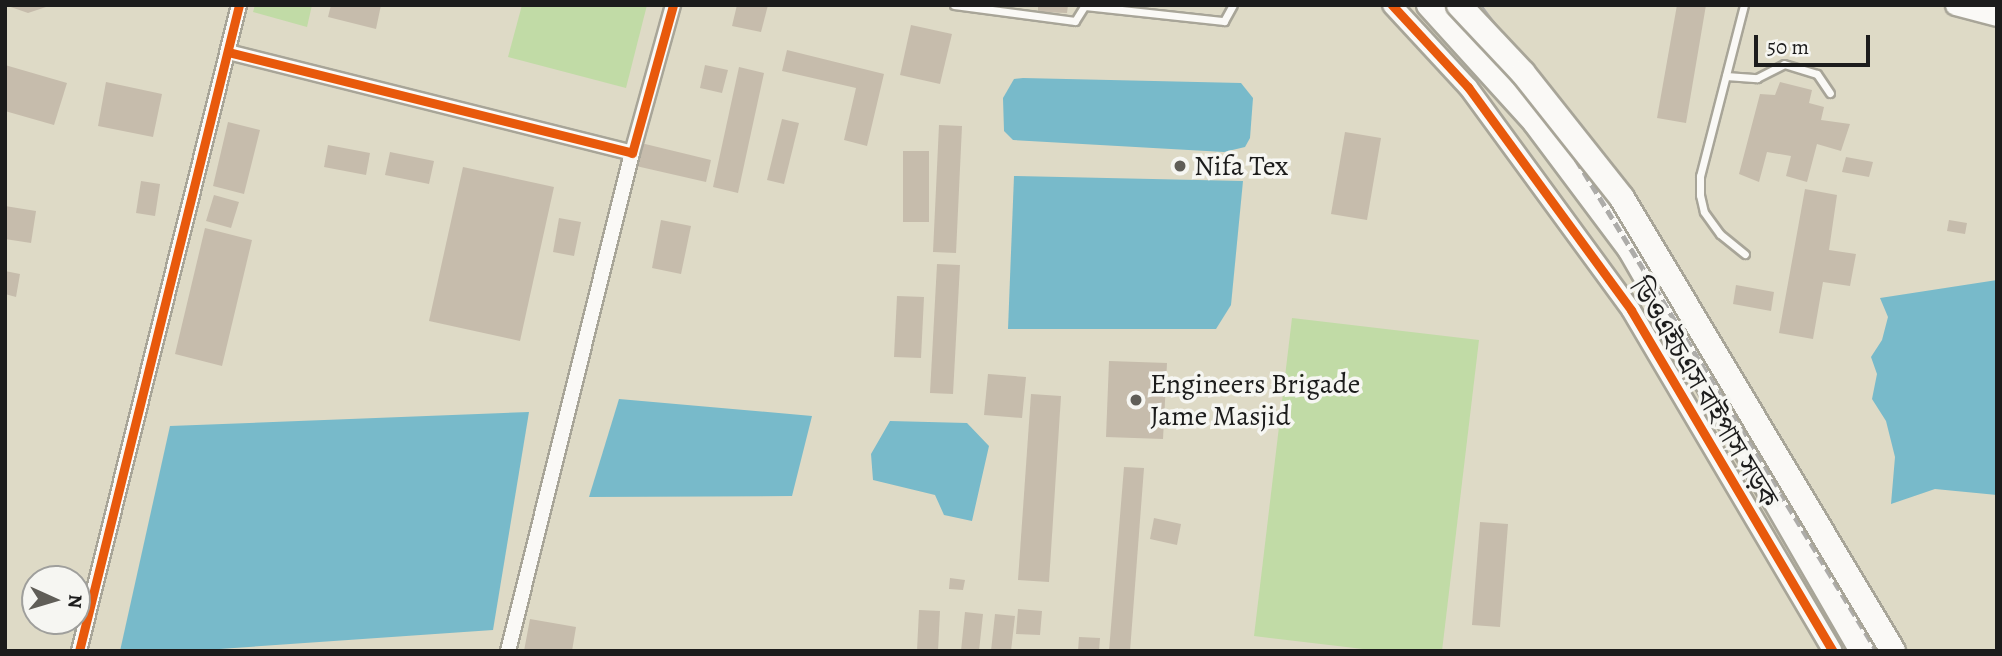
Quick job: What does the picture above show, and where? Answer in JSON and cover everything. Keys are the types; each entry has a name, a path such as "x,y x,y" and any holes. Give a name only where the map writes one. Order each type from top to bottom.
{"highway":[{"path":"1429,5 1544,132 1630,249 1862,651"},
{"path":"1459,5 1523,73 1622,198 1893,651"}],"main road":[{"path":"1955,5 1997,16"}],"street":[{"path":"79,651 239,5"},
{"path":"508,651 632,153 673,5"},
{"name":"ডিওএইচএস বাইপাস সড়ক","path":"1392,5 1468,86 1631,310 1833,651"},
{"path":"228,52 632,153"}],"lane":[{"path":"954,5 1075,20 1085,6 1132,8 1224,20 1233,5"},
{"path":"1744,5 1700,176 1700,195 1704,212 1720,234 1745,254"},
{"path":"1726,76 1757,78 1784,64 1816,74 1830,93"}],"green space":[{"path":"255,5 312,5 307,27 253,12"},
{"path":"522,5 647,5 626,88 508,57"},
{"path":"1292,318 1479,340 1442,651 1380,651 1254,636"}],"water":[{"path":"1014,79 1241,83 1253,98 1250,138 1245,147 1224,152 1013,140 1004,131 1003,98"},
{"path":"1014,176 1243,181 1231,305 1216,329 1008,329"},
{"path":"1997,280 1997,495 1935,489 1891,504 1895,457 1886,421 1872,399 1877,374 1871,357 1882,340 1888,317 1880,298"},
{"path":"619,399 812,416 792,496 589,497"},
{"path":"529,412 493,630 191,651 120,651 170,426"},
{"path":"890,421 967,423 989,446 972,521 944,515 935,495 873,480 871,454"}],"building":[{"path":"5,5 52,5 28,13"},
{"path":"331,5 381,5 376,29 328,17"},
{"path":"737,5 768,5 761,32 732,26"},
{"path":"1038,5 1068,5 1067,13 1038,12"},
{"path":"1677,5 1706,5 1686,123 1657,118"},
{"path":"911,25 952,34 940,84 900,75"},
{"path":"787,50 884,74 867,146 844,140 856,88 782,71"},
{"path":"5,65 67,83 54,125 5,111"},
{"path":"705,65 728,70 722,93 700,88"},
{"path":"739,67 764,73 738,193 713,187"},
{"path":"106,82 162,94 153,137 98,126"},
{"path":"1780,82 1812,90 1809,103 1824,107 1821,120 1850,124 1841,151 1817,144 1807,182 1786,176 1791,156 1767,152 1759,182 1739,174 1760,94 1775,95"},
{"path":"782,119 799,123 784,184 767,180"},
{"path":"228,122 260,130 244,194 213,186"},
{"path":"939,125 962,126 956,253 933,252"},
{"path":"1345,132 1381,138 1367,220 1331,214"},
{"path":"641,143 711,160 706,182 636,166"},
{"path":"328,145 370,153 366,175 324,167"},
{"path":"903,151 929,151 929,222 903,222"},
{"path":"390,152 434,161 429,184 385,175"},
{"path":"1846,157 1873,162 1869,177 1842,172"},
{"path":"463,167 554,187 520,341 429,321"},
{"path":"141,181 160,184 155,216 136,213"},
{"path":"1805,189 1837,195 1829,250 1856,254 1850,286 1823,282 1813,339 1779,333"},
{"path":"214,195 239,202 231,228 206,221"},
{"path":"5,206 36,211 31,243 5,239"},
{"path":"559,218 581,222 574,256 553,252"},
{"path":"661,220 691,226 681,274 652,268"},
{"path":"1949,220 1967,223 1965,234 1947,231"},
{"path":"205,228 252,240 222,366 175,354"},
{"path":"937,264 960,265 953,394 930,393"},
{"path":"5,271 20,274 16,297 5,294"},
{"path":"1736,285 1774,292 1771,311 1733,304"},
{"path":"897,296 924,297 921,358 894,357"},
{"name":"Engineers Brigade Jame Masjid","path":"1109,361 1167,363 1163,439 1106,437"},
{"path":"988,374 1026,377 1022,418 984,415"},
{"path":"1031,394 1061,396 1049,582 1018,580"},
{"path":"1124,467 1144,468 1130,651 1109,651"},
{"path":"1154,518 1181,524 1177,545 1150,539"},
{"path":"1480,522 1508,524 1500,627 1472,625"},
{"path":"950,578 965,580 963,590 949,589"},
{"path":"1018,609 1042,611 1040,635 1016,634"},
{"path":"919,610 940,611 938,651 917,651"},
{"path":"965,612 983,614 979,651 961,651"},
{"path":"995,614 1015,616 1011,651 991,651"},
{"path":"530,619 576,627 572,651 524,651"},
{"path":"1079,637 1100,638 1099,651 1078,651"}],"tram line":[{"path":"1481,5 1548,94 1894,651"}],"railway":[{"path":"1467,5 1537,95 1877,651"}],"cycle path":[{"path":"79,651 239,5"},
{"path":"228,52 632,153 673,5"},
{"path":"1392,5 1468,87 1631,310 1833,651"}],"place":[{"name":"Nifa Tex","path":"1180,166"},
{"name":"Engineers Brigade Jame Masjid","path":"1136,400"}]}
